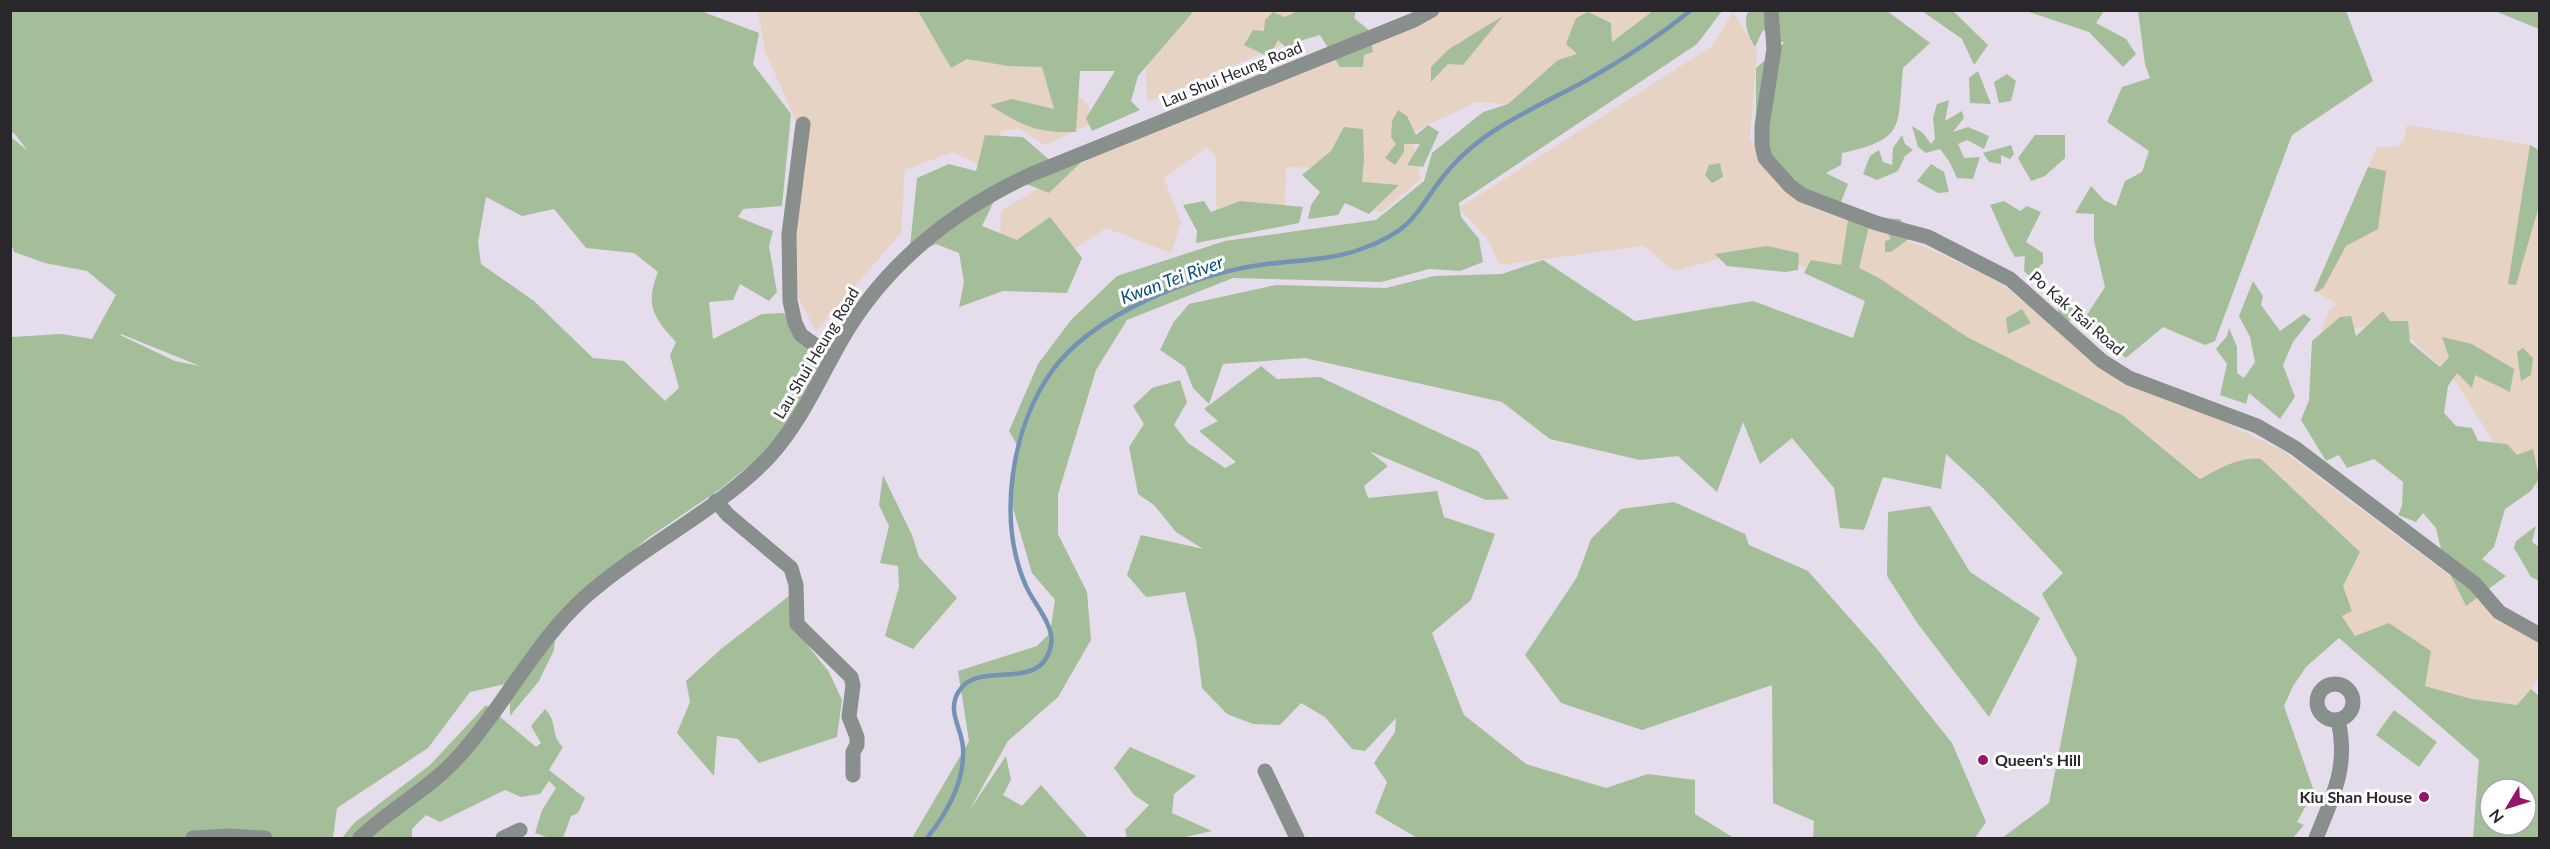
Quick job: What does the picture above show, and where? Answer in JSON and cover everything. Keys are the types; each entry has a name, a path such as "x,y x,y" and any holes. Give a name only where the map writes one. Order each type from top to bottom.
{"street":[{"name":"Lau Shui Heung Road","path":"360,838 460,756 560,622 583,598 750,475 782,441 806,406 861,310 893,270 929,236 977,202 1032,174 1414,20 1432,10"},
{"name":"Po Kak Tsai Road","path":"1771,10 1774,49 1762,126 1762,145 1765,158 1790,186 1802,195 1876,223 1928,237 2010,279 2102,361 2129,378 2257,426 2295,448 2475,584 2499,612 2540,635"},
{"path":"803,124 789,234 790,301 795,323 801,335 832,357"},
{"path":"716,501 758,542 787,562 795,576 797,624 851,677 853,685 849,717 857,737 857,745 853,752 853,775"},
{"path":"2316,838 2336,788 2342,761 2344,749 2338,720"},
{"path":"1265,771 1298,838"},
{"path":"503,838 520,830"},
{"path":"193,838 229,836 265,838"}],"shaded area":[{"path":"758,11 988,11 1086,103 1096,121 1045,145 1019,128 1000,132 1001,148 987,168 953,152 905,170 901,233 816,331 786,276 781,238 798,126 765,51"},
{"path":"1181,11 1346,11 1333,23 1147,102 1146,49"},
{"path":"1443,11 1654,11 1607,45 1558,60 1508,104 1476,102 1411,133 1421,179 1381,213 1354,201 1334,168 1286,167 1284,223 1216,211 1216,157 1207,147 1164,178 1181,223 1171,253 1106,228 1046,268 999,253 1001,211 1073,168 1108,149"},
{"path":"1733,12 1757,50 1750,138 1763,167 1808,206 1930,249 1998,281 2129,386 2202,411 2283,451 2539,642 2539,679 2517,705 2472,699 2425,686 2355,636 2342,615 2352,610 2343,586 2251,458 2227,465 2201,479 2122,415 1967,337 1879,278 1873,286 1746,251 1674,271 1644,246 1500,265 1486,237 1459,208 1712,46"},
{"path":"2407,125 2530,145 2539,150 2539,490 2497,448 2457,383 2405,333 2364,327 2321,332 2330,308 2337,304 2314,291 2377,147 2398,147 2404,139"}],"green space":[{"path":"1654,10 1722,11 1697,44 1459,203 1461,217 1479,239 1483,262 1460,271 1429,269 1381,282 1233,278 1127,320 1096,370 1058,494 1058,534 1087,592 1091,640 1058,697 1008,741 969,811 1006,756 1011,780 1003,795 1022,806 1041,785 1088,838 912,838 969,741 958,671 1037,646 1050,633 1055,600 1032,573 1012,505 1017,445 1009,431 1038,364 1071,320 1117,276 1225,241 1376,220 1424,181 1432,153 1483,112 1508,104 1558,60 1577,54 1566,44 1576,18 1588,12 1611,23 1612,42"},
{"path":"1749,10 1887,11 1930,43 1903,68 1898,117 1895,127 1888,136 1863,148 1842,153 1841,165 1826,173 1848,184 1841,202 1805,203 1763,167 1756,139 1756,68 1784,43 1763,30 1755,47 1747,29 1746,19"},
{"path":"10,11 701,11 759,33 753,64 791,114 782,206 743,209 738,217 773,231 769,246 777,292 769,301 740,284 733,300 709,302 713,339 762,314 784,313 820,363 783,438 719,490 648,538 557,615 554,650 539,681 510,716 510,683 470,692 428,748 337,808 333,838 11,838 11,337 62,334 92,339 116,295 87,271 45,263 14,252 10,240 11,137 28,151 14,133 11,133","holes":["486,197 522,216 554,209 586,248 634,253 658,272 652,302 657,318 676,342 670,355 679,388 665,401 624,361 593,358 534,301 481,264 478,242","121,334 200,366 175,361"]},
{"path":"918,11 1194,11 1138,76 1131,101 1140,110 1092,131 1086,118 1115,71 1080,71 1076,132 1030,127 990,105 1012,99 1054,109 1042,67 1008,66 967,59 951,68"},
{"path":"1298,11 1356,11 1354,18 1370,31 1373,52 1364,55 1363,67 1340,67 1320,35 1287,48 1278,40 1269,57 1244,45 1253,30 1264,31 1265,20 1273,12 1285,17"},
{"path":"1922,11 1953,11 1988,45 1974,65 1962,39"},
{"path":"2026,11 2104,11 2096,23 2126,39 2136,54 2123,67 2089,32"},
{"path":"2138,11 2346,11 2373,81 2292,135 2215,341 2205,345 2163,327 2126,358 2083,321 2105,287 2094,241 2094,214 2075,213 2091,186 2104,200 2116,206 2125,181 2142,172 2149,151 2107,122 2122,87 2150,78 2145,64"},
{"path":"2495,11 2539,11 2539,29"},
{"path":"1503,16 1463,65 1448,64 1431,82 1431,67 1449,49"},
{"path":"1978,71 1991,104 1970,103 1969,78"},
{"path":"2007,74 2016,81 2011,101 1999,103 1994,82"},
{"path":"1949,100 1945,121 1962,111 1964,118 1953,132 1968,127 1989,136 1984,149 1967,140 1958,144 1964,158 1980,157 1973,179 1957,178 1940,149 1926,153 1918,147 1912,126 1923,133 1931,144 1935,139 1933,118 1937,104"},
{"path":"1398,110 1407,116 1416,135 1428,125 1439,132 1423,167 1407,165 1420,144 1404,144 1404,152 1395,165 1385,158 1396,144 1391,137 1392,121"},
{"path":"1344,127 1363,129 1362,182 1399,185 1369,214 1345,203 1338,215 1308,219 1311,205 1320,192 1302,175 1331,151"},
{"path":"985,135 1023,137 1053,163 1097,147 1049,193 1019,181 994,201 982,226 1017,240 1050,217 1082,258 1067,293 1003,291 959,307 964,282 959,253 936,244 909,257 917,178 949,164 976,171"},
{"path":"1902,135 1905,144 1913,150 1905,156 1898,171 1877,180 1863,174 1870,156 1879,150 1883,162 1892,165 1893,148"},
{"path":"2035,135 2065,135 2065,158 2045,176 2031,181 2018,158"},
{"path":"2011,145 2014,154 2010,159 2001,155 2001,164 1989,162 1983,153"},
{"path":"2530,145 2539,150 2539,206 2516,285 2508,284"},
{"path":"1720,163 1723,177 1712,183 1705,175 1709,165"},
{"path":"1931,164 1944,172 1949,192 1938,193 1917,181"},
{"path":"2368,167 2386,171 2378,229 2346,246 2324,287 2317,292 2314,291"},
{"path":"1204,201 1211,212 1240,201 1303,207 1299,223 1196,243 1197,231 1183,205"},
{"path":"2004,201 2020,211 2027,206 2041,212 2026,242 2043,253 2043,263 2030,277 2024,271 2025,256 2015,257 1990,205"},
{"path":"1849,214 1869,226 1859,268 1879,278 1967,337 2122,415 2200,479 2237,461 2261,459 2360,552 2343,586 2352,611 2342,616 2355,636 2389,623 2431,651 2425,686 2472,699 2517,705 2531,689 2539,696 2539,838 2473,838 2479,760 2339,638 2306,667 2293,686 2284,706 2314,791 2297,822 2304,825 2293,838 2002,838 2049,803 2077,659 2042,594 2063,573 1982,487 1946,454 1941,489 1883,477 1864,530 1840,528 1834,488 1792,438 1760,464 1743,422 1717,492 1678,456 1640,460 1550,439 1502,402 1305,358 1223,364 1209,404 1193,388 1185,367 1160,350 1173,323 1189,304 1276,285 1386,288 1434,276 1502,274 1543,260 1635,321 1753,301 1853,338 1865,301 1804,273 1811,260 1841,265"},
{"path":"1879,218 1900,219 1914,235 1891,252 1885,252 1885,241 1891,239"},
{"path":"1767,246 1799,253 1798,270 1786,272 1727,266 1715,254"},
{"path":"2253,281 2263,296 2261,305 2280,331 2304,314 2311,319 2293,342 2283,365 2295,397 2280,419 2249,393 2246,404 2220,395 2227,364 2216,349 2227,336 2229,328 2237,347 2237,373 2244,378 2255,362 2250,337 2239,316"},
{"path":"2064,299 2075,308 2069,322 2060,316 2056,305"},
{"path":"2022,309 2031,323 2008,334 2006,318"},
{"path":"2383,311 2390,321 2408,321 2410,342 2440,367 2449,357 2442,337 2472,344 2514,369 2510,392 2475,375 2472,388 2457,373 2448,386 2444,413 2456,426 2472,428 2478,441 2507,444 2517,455 2533,449 2539,478 2531,491 2505,509 2494,547 2482,559 2506,576 2466,606 2444,562 2436,528 2423,513 2416,522 2398,515 2402,506 2403,482 2374,459 2347,468 2339,455 2326,461 2301,420 2309,400 2312,341 2340,317 2351,316 2356,336"},
{"path":"2523,348 2533,358 2531,375 2521,381 2517,352"},
{"path":"1261,366 1277,379 1320,377 1478,451 1509,499 1486,500 1369,451 1388,466 1364,486 1368,498 1437,491 1444,517 1495,534 1471,600 1432,633 1464,715 1526,764 1606,788 1648,774 1695,780 1695,814 1734,838 1417,838 1375,813 1387,782 1374,763 1395,732 1396,718 1365,751 1352,749 1325,717 1301,703 1280,725 1253,724 1227,714 1202,688 1196,640 1185,592 1146,597 1127,575 1141,535 1203,549 1176,532 1154,505 1138,494 1129,447 1144,424 1133,406 1152,388 1180,380 1187,402 1174,425 1188,443 1225,468 1236,462 1199,431 1218,421 1204,409"},
{"path":"883,475 912,535 919,557 957,598 913,649 885,636 899,587 898,566 880,563 889,526 879,505"},
{"path":"1674,502 1745,534 1749,545 1808,571 1877,649 1952,743 1986,822 1975,838 1813,838 1814,821 1773,803 1772,685 1642,730 1561,703 1525,655 1577,577 1591,539 1621,509"},
{"path":"1930,506 1970,572 2040,618 1989,717 1918,624 1887,576 1888,512"},
{"path":"2536,526 2532,542 2539,547 2539,581 2531,577 2514,548 2516,541"},
{"path":"789,596 794,628 829,672 842,700 837,737 759,763 738,739 717,736 714,776 677,733 690,702 686,681 721,649"},
{"path":"486,705 536,747 541,743 531,726 545,709 552,719 556,737 563,747 549,770 585,798 578,813 571,816 563,838 549,838 535,833 542,810 556,788 549,781 540,794 521,797 505,790 440,822 426,815 412,829 412,838 342,838 354,823 430,765"},
{"path":"2394,710 2437,742 2419,767 2376,735"},
{"path":"1130,747 1196,776 1174,794 1172,813 1212,831 1181,838 1127,838 1125,830 1149,805 1134,795 1114,768"}],"waterway":[{"name":"Kwan Tei River","path":"927,838 948,808 961,773 963,748 954,713 955,698 959,691 969,682 981,677 1023,673 1035,669 1045,660 1051,645 1047,622 1029,593 1017,560 1012,533 1011,504 1018,447 1027,419 1052,371 1070,350 1118,315 1175,288 1233,270 1339,255 1383,240 1408,223 1453,165 1482,139 1516,117 1614,64 1691,10"}],"place":[{"name":"Queen's Hill","path":"1983,760"},
{"name":"Kiu Shan House","path":"2424,797"}]}
